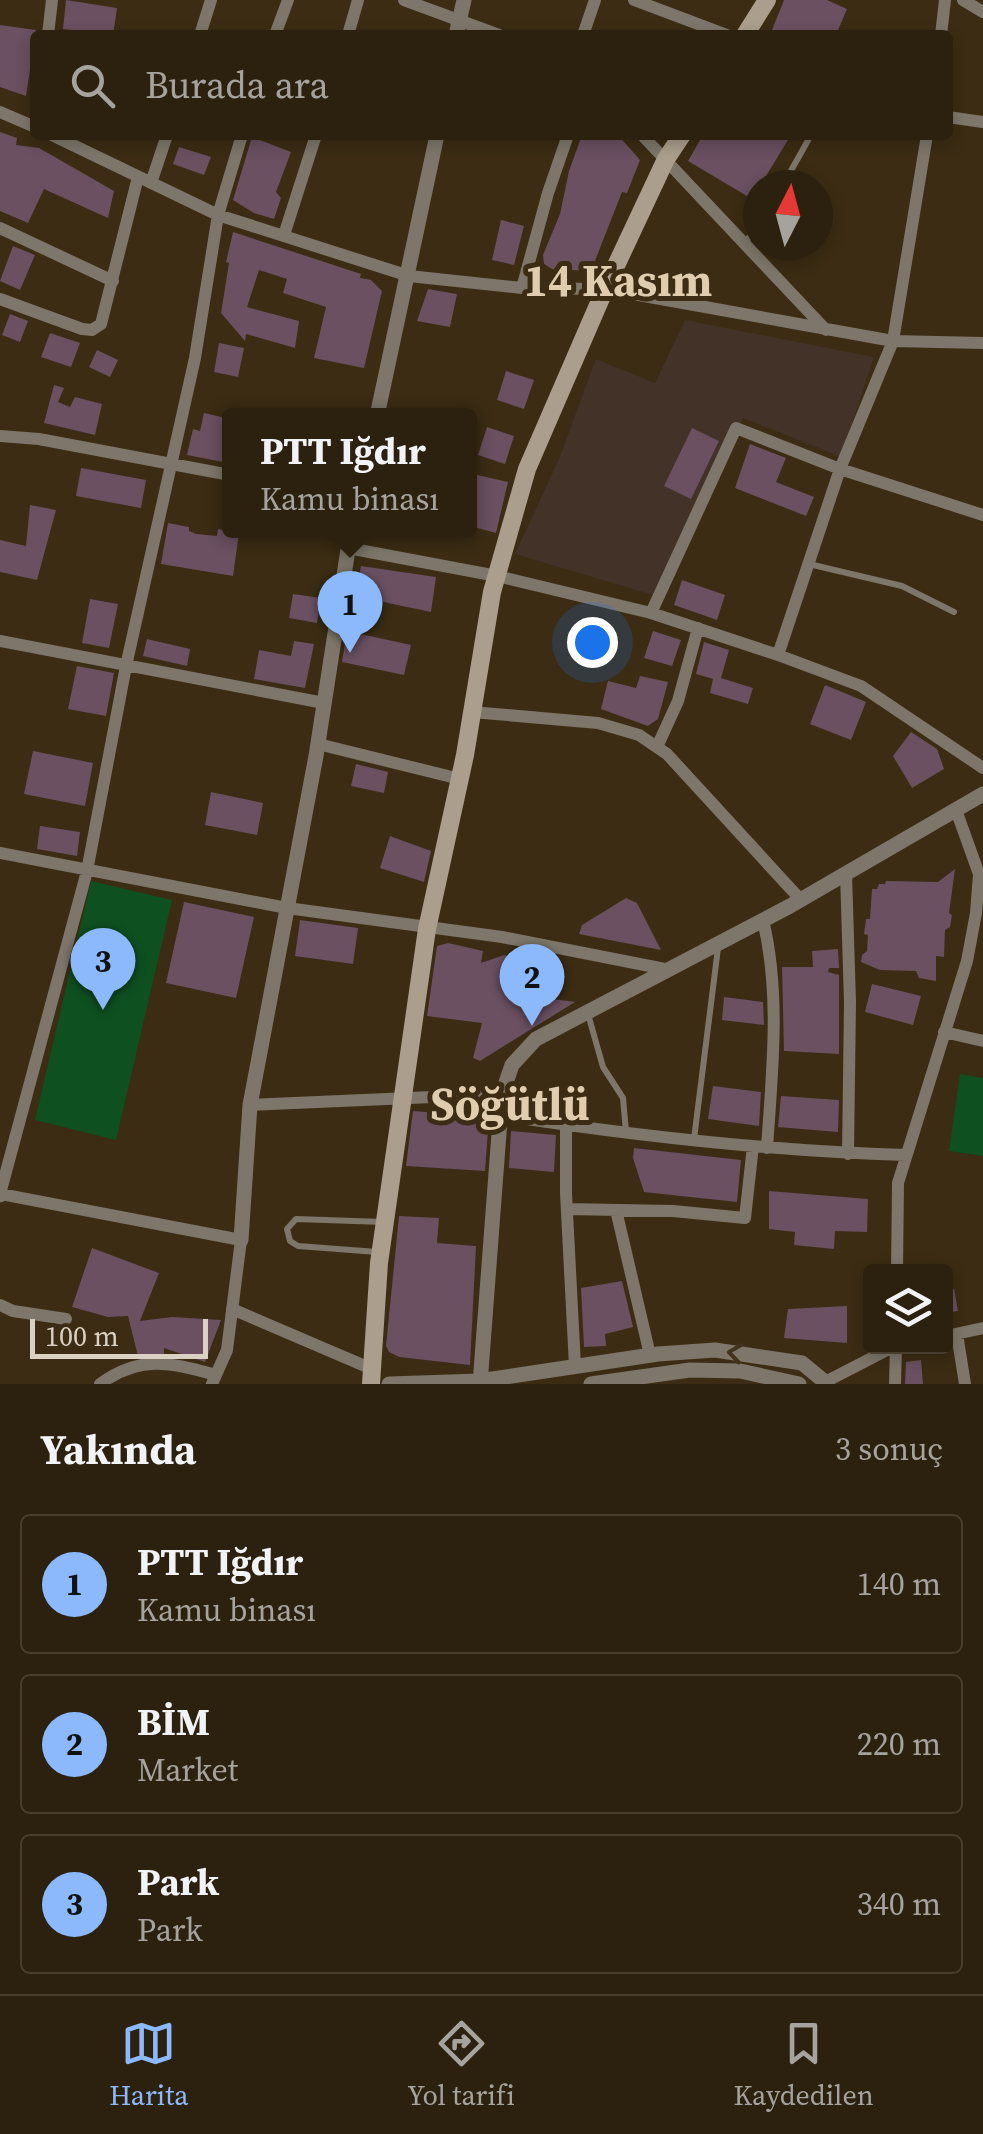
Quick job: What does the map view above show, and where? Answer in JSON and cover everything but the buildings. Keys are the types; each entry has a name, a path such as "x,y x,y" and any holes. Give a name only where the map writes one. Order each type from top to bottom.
{"main road":[{"path":"748,30 767,0"},
{"path":"372,1377 380,1252 428,929 460,780 496,576 527,470 605,289 679,140"}],"street":[{"path":"49,30 52,0"},
{"path":"202,30 211,0"},
{"path":"277,30 288,0"},
{"path":"349,30 358,0"},
{"path":"404,0 458,29 464,0"},
{"path":"585,30 595,0"},
{"path":"634,0 715,30"},
{"path":"942,30 945,0"},
{"path":"963,0 983,12"},
{"path":"0,112 30,121"},
{"path":"953,118 983,122"},
{"path":"62,140 218,215 409,276 522,288 605,289 893,341 983,343"},
{"path":"0,299 92,330 101,324 145,180 165,140"},
{"path":"240,140 218,215 195,358 168,464 87,871 0,1194 240,1240"},
{"path":"284,235 314,140"},
{"path":"379,408 436,140"},
{"path":"522,288 566,140"},
{"path":"647,140 743,245"},
{"path":"778,654 840,469 893,341 926,140"},
{"path":"0,228 113,281"},
{"path":"758,260 826,330"},
{"path":"650,613 736,428 840,469 983,515"},
{"path":"0,436 39,439 222,474"},
{"path":"100,1384 138,1365 169,1362 214,1380 228,1350 250,1105 318,744 350,538"},
{"path":"348,548 496,576 650,613 778,654 861,686 983,768"},
{"path":"657,747 678,700 698,628"},
{"path":"0,641 324,703"},
{"path":"472,712 598,723 639,735 657,747 801,900"},
{"path":"318,744 460,780"},
{"path":"480,1382 502,1094 512,1065 536,1039 801,900 983,794"},
{"path":"896,1264 898,1183 967,960 981,874 956,810"},
{"path":"0,853 287,908 502,937 670,970"},
{"path":"846,873 850,1002 848,1154"},
{"path":"567,1208 745,1218 760,1147 774,1036 769,946 762,920"},
{"path":"944,1032 983,1040"},
{"path":"250,1105 502,1094"},
{"path":"500,1114 760,1147 906,1155"},
{"path":"566,1125 574,1366"},
{"path":"616,1210 650,1355"},
{"path":"0,1305 13,1311 66,1318"},
{"path":"232,1309 372,1377"},
{"path":"953,1335 983,1328"},
{"path":"953,1343 964,1384"},
{"path":"389,1384 480,1382 650,1355 715,1350 802,1363 822,1383 880,1354"},
{"path":"895,1384 896,1354"},
{"path":"591,1384 690,1370 799,1384"}],"lane":[{"path":"791,170 808,140"},
{"path":"808,563 902,586 954,612"},
{"path":"694,1140 718,944"},
{"path":"588,1012 600,1060 625,1106 626,1132"},
{"path":"380,1252 298,1246 288,1238 288,1229 296,1219 384,1222"}],"shaded area":[{"path":"685,320 874,357 841,457 743,418 653,595 515,554 559,459 596,359 655,383"}],"green space":[{"path":"91,881 172,900 116,1140 35,1120"},
{"path":"960,1074 983,1078 983,1156 949,1151"}],"place":[{"name":"PTT Iğdır","path":"350,653"},
{"name":"Park","path":"103,1010"},
{"name":"BİM","path":"532,1026"}],"district":[{"name":"14 Kasım","path":"618,280"},
{"name":"Söğütlü","path":"510,1104"}]}
